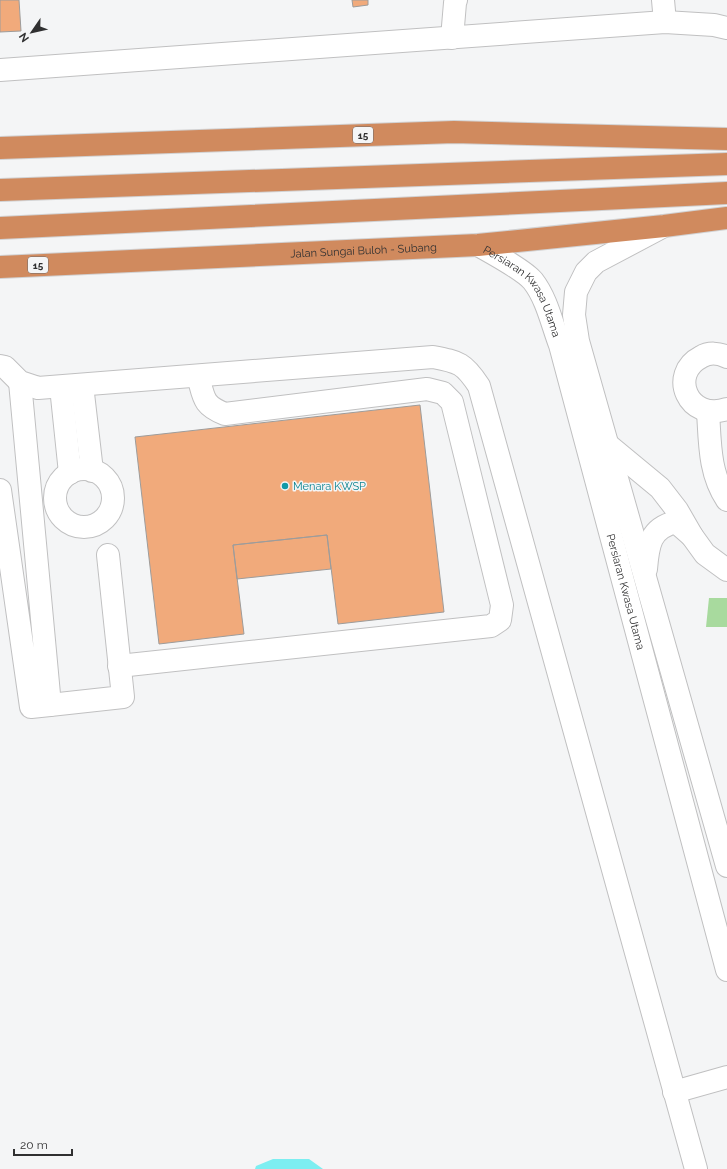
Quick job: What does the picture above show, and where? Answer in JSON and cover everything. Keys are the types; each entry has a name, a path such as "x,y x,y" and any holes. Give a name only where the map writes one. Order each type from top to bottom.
{"highway":[{"name":"15","path":"0,148 454,132 727,139"},
{"path":"0,190 727,164"},
{"path":"0,228 727,193"},
{"name":"Jalan Sungai Buloh - Subang","path":"0,267 478,245 727,218"}],"street":[{"path":"452,38 456,0"},
{"path":"663,0 665,22"},
{"path":"0,70 665,22 714,25 727,28"},
{"name":"Persiaran Kwasa Utama","path":"664,226 596,262 586,272 576,292 574,315 578,341 727,866"},
{"name":"Persiaran Kwasa Utama","path":"478,245 515,267 533,280 545,302 562,352 727,970"},
{"path":"726,355 714,353 704,355 696,359 689,366 685,375 684,384 686,394 691,402 699,408 717,410 712,467 722,492 727,500"},
{"path":"0,366 5,368 20,382 38,388 433,357 456,362 470,371 479,386 696,1169"},
{"path":"421,358 427,389"},
{"path":"120,666 491,626 500,620 502,605 452,402 442,393 427,389 225,414 214,409 205,402 198,376"},
{"path":"20,382 50,704"},
{"path":"72,386 92,471"},
{"path":"70,473 72,386"},
{"path":"608,445 660,488 677,510 692,536 705,554 727,570"},
{"path":"77,470 92,471 101,475 108,482 112,491 113,501 111,510 105,518 97,524 88,527 78,527 69,523 62,516 57,507 56,497 58,488 63,479 70,473 77,470"},
{"path":"0,490 31,707 123,697 108,554"},
{"path":"645,578 648,548 653,535 666,524 676,522 692,536"},
{"path":"674,1092 727,1077"}],"green space":[{"path":"709,598 727,598 727,627 706,627"}],"water":[{"path":"273,1159 309,1159 323,1169 255,1169 256,1166"}],"building":[{"path":"0,0 19,0 21,31 0,32"},
{"path":"352,0 368,0 368,5 353,7"},
{"name":"Menara KWSP","path":"420,405 444,612 338,624 327,535 233,545 244,634 159,644 135,437"},
{"path":"327,535 331,569 237,579 233,545"}],"place":[{"name":"Menara KWSP","path":"285,486"}]}
